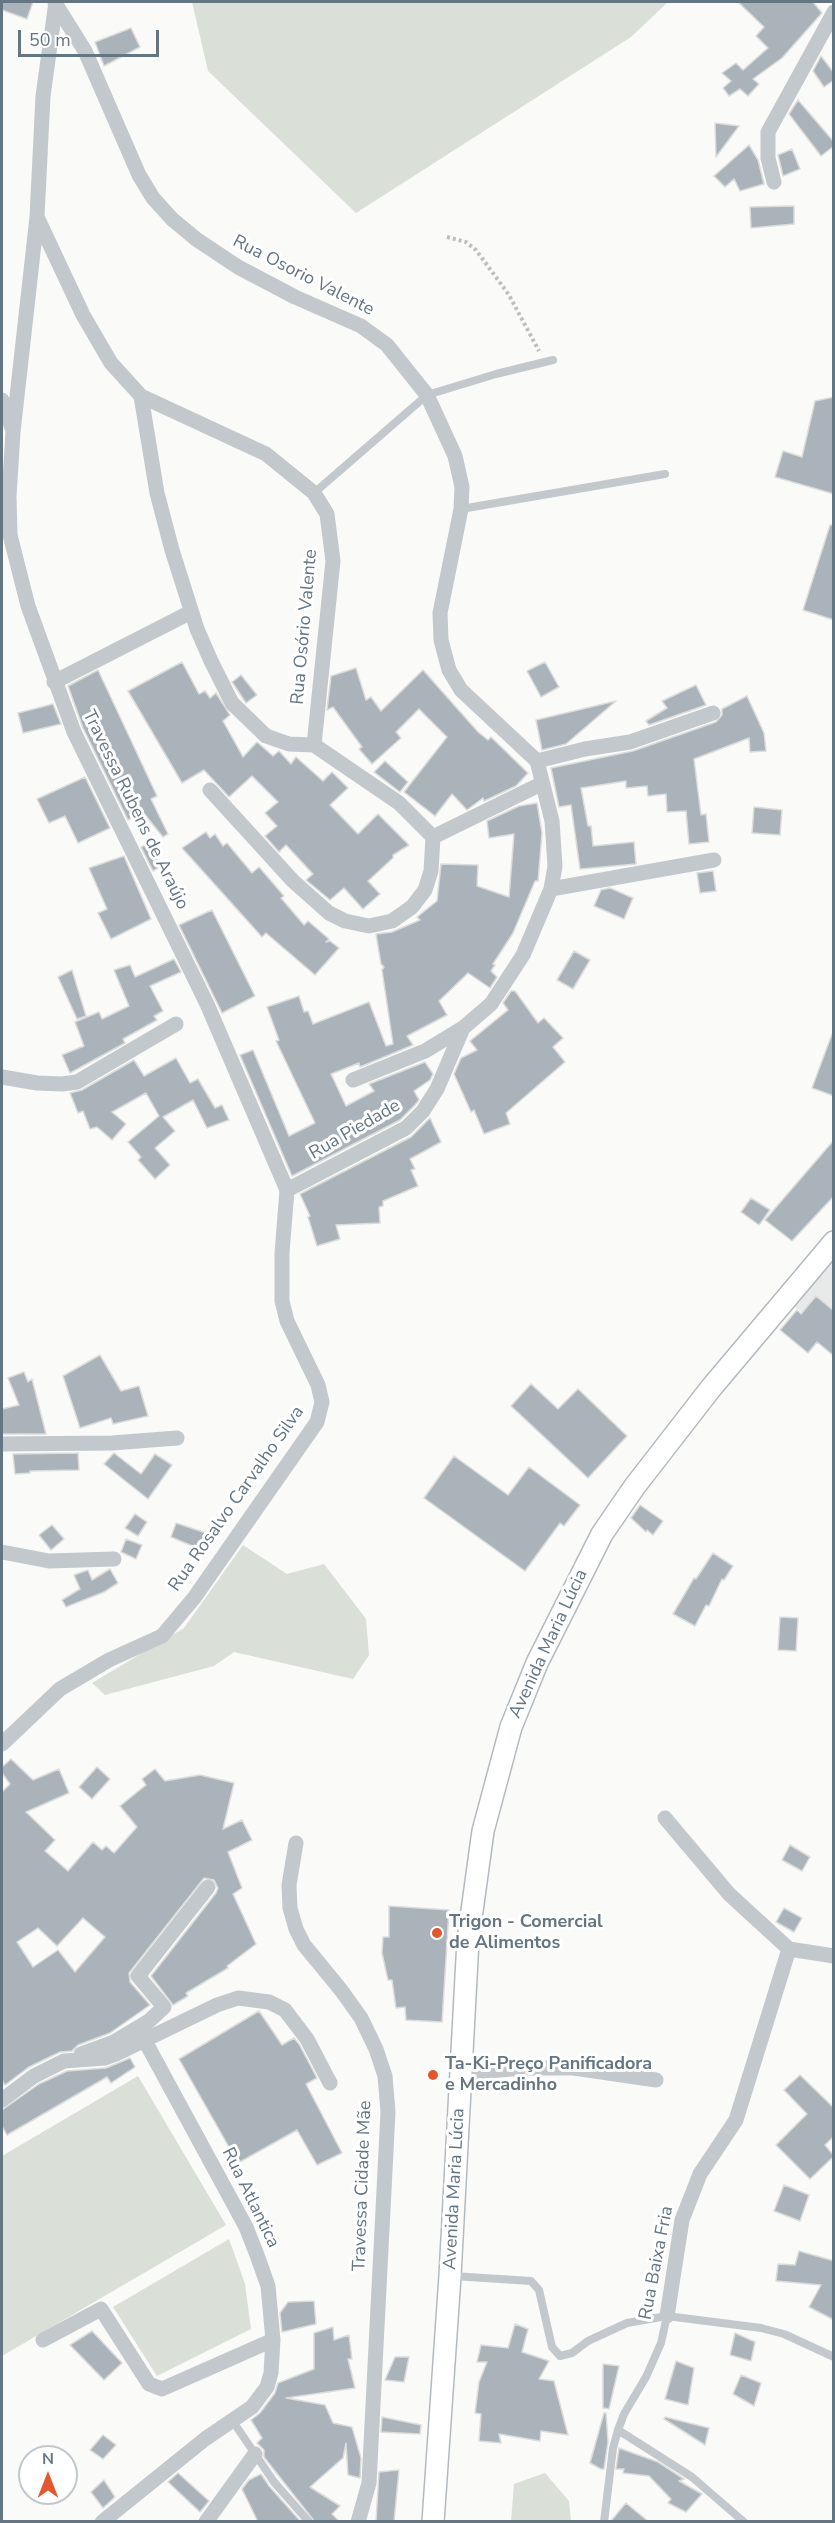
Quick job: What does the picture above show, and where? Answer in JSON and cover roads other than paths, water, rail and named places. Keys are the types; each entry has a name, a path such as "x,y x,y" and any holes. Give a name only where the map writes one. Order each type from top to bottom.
{"main road":[{"name":"Avenida Maria Lúcia","path":"433,2522 450,2276 468,1941 483,1832 511,1727 537,1663 602,1534 635,1486 711,1388 834,1242"}],"street":[{"name":"Travessa Rubens de Araújo","path":"56,2 44,96 37,217 13,432 9,496 10,535 28,606 54,682 96,781 142,867 186,966 207,1004 287,1190"},
{"name":"Rua Osorio Valente","path":"56,2 85,51 139,175 153,198 171,219 238,267 295,297 361,326 387,345 427,395 455,456 462,487 462,509 440,614 441,640 449,670 461,690 537,761"},
{"path":"774,182 768,158 768,132 834,12"},
{"name":"Rua Osório Valente","path":"37,217 89,325 111,363 141,396 266,454 314,493 327,514 333,561 314,745"},
{"path":"141,396 158,493 171,550 191,612 211,662 232,703 266,736 289,744 314,745 399,803 433,837 431,871 420,900 392,921 369,926 345,921 330,913 293,881 210,790"},
{"path":"2,400 13,432"},
{"path":"54,682 191,612"},
{"path":"353,1080 424,1052 463,1028 491,1004 523,955 551,890 555,866 552,821 537,761 585,749 630,742 713,712"},
{"path":"433,837 541,784"},
{"path":"551,890 714,860"},
{"path":"2,1077 37,1083 77,1082 176,1024"},
{"name":"Rua Piedade","path":"287,1190 406,1128 423,1111 437,1089 463,1028"},
{"name":"Rua Rosalvo Carvalho Silva","path":"2,1744 60,1689 110,1659 162,1636 194,1598 317,1422 322,1411 322,1394 287,1321 282,1301 282,1253 287,1190"},
{"path":"2,1444 112,1443 177,1438"},
{"path":"2,1552 49,1561 114,1559"},
{"path":"665,1818 729,1894 789,1949 834,1956"},
{"name":"Travessa Cidade Mãe","path":"296,1843 289,1885 290,1908 296,1929 304,1945 361,2018 376,2049 385,2076 388,2123 369,2483 358,2522"},
{"path":"2,2100 34,2076 64,2061 114,2042 149,2021 164,2007 138,1976 208,1887"},
{"name":"Rua Baixa Fria","path":"667,2316 682,2220 700,2174 736,2120 789,1949"},
{"path":"64,2061 105,2058 217,2005 238,1998 269,2002 285,2010 296,2022 330,2083"},
{"name":"Rua Atlantica","path":"102,2522 232,2420 252,2407 267,2386 273,2340 268,2286 246,2227 145,2041"},
{"path":"461,2073 525,2068 574,2068 656,2080"},
{"path":"44,2340 96,2310 104,2311 149,2384 162,2389 273,2340"},
{"path":"207,2522 255,2454"}],"lane":[{"path":"314,493 427,395 554,360"},
{"path":"462,509 665,474"},
{"path":"450,2276 531,2281 538,2290 552,2347 560,2356 572,2353 605,2332 627,2323 667,2316 761,2328 784,2334 834,2357"},
{"name":"Rua Baixa Fria","path":"604,2522 613,2448 618,2430 661,2343 667,2316"},
{"path":"232,2420 274,2482 309,2522"},
{"path":"618,2430 692,2477 744,2522"}],"place":[{"name":"Trigon - Comercial de Alimentos","path":"437,1933"},
{"name":"Ta-Ki-Preço Panificadora e Mercadinho","path":"433,2075"}]}
